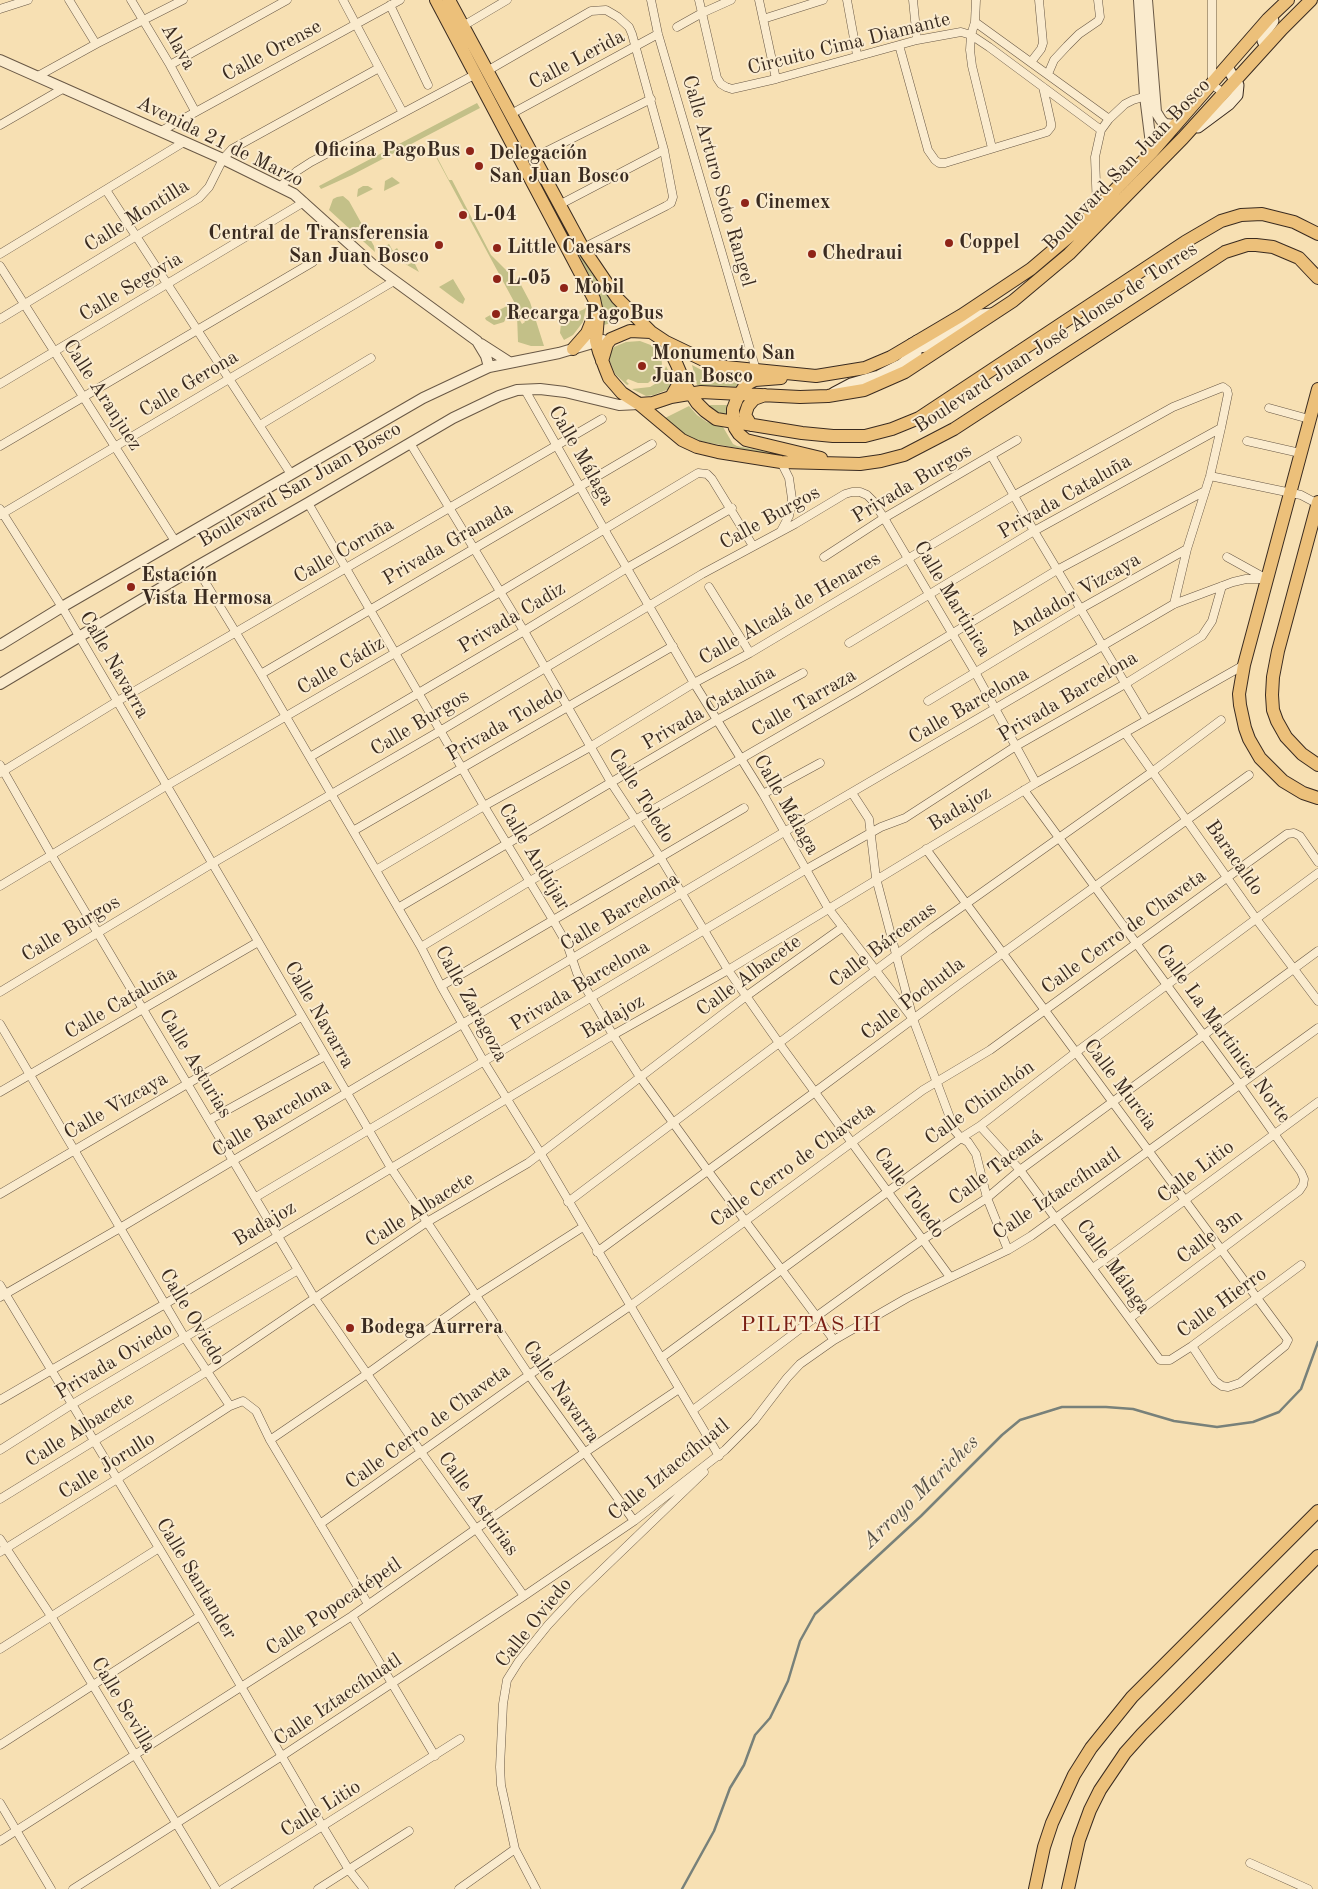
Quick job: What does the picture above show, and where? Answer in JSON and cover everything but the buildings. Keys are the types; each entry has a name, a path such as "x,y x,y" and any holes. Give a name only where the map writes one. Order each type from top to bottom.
{"main road":[{"path":"436,0 481,73 511,114 583,248 617,298 651,332 666,342 680,372 677,389 670,397 653,403 639,404 616,387 609,378 596,341 596,308 594,299 528,175 481,73 463,26 449,0"},
{"path":"1266,46 1263,38 1266,29 1282,11 1288,0"},
{"name":"Boulevard San Juan Bosco","path":"666,342 716,366 816,376 865,368 915,344 1031,269 1071,235 1152,152 1268,19 1288,0"},
{"name":"Boulevard San Juan Bosco","path":"670,397 690,392 800,397 828,396 864,390 897,376 936,353 1034,285 1070,254 1183,138 1266,46 1311,0"},
{"path":"1183,138 1235,98 1239,88 1227,67"},
{"name":"Boulevard Juan José Alonso de Torres","path":"680,372 699,406 716,419 833,436 865,436 892,429 919,418 1184,242 1221,221 1241,215 1262,214 1294,222 1318,234"},
{"name":"Boulevard Juan José Alonso de Torres","path":"639,404 682,440 697,447 781,462 860,464 881,461 904,455 954,429 1225,252 1248,245 1273,247 1299,258 1318,278"},
{"path":"573,349 587,333 596,308"},
{"path":"828,396 851,384 870,380 908,360 916,353 915,344 929,346 980,315 992,314"},
{"path":"602,361 607,344 612,339 630,330 651,332"},
{"path":"795,374 783,378 762,379 749,383 740,393 733,409 733,422 739,434 746,440 817,456 836,463"},
{"path":"1318,389 1240,682 1240,705 1245,728 1254,748 1264,763 1283,781 1303,793 1318,798"},
{"path":"751,425 745,415 748,406 754,399 767,394"},
{"path":"1318,503 1278,651 1272,695 1273,710 1286,737 1302,754 1318,765"},
{"path":"1035,1889 1044,1848 1052,1824 1074,1776 1091,1748 1132,1697 1318,1511"},
{"path":"1068,1889 1079,1840 1090,1810 1104,1784 1125,1753 1318,1556"}],"street":[{"path":"0,9 28,0"},
{"path":"70,0 96,44"},
{"name":"Alava","path":"131,0 195,111"},
{"path":"38,76 183,0"},
{"path":"170,65 287,0"},
{"path":"344,0 403,113"},
{"name":"Calle Orense","path":"161,131 400,0"},
{"path":"463,26 507,0"},
{"name":"Calle Arturo Soto Rangel","path":"651,0 658,34 756,370"},
{"name":"Circuito Cima Diamante","path":"699,0 717,78 721,84 732,89 776,79 917,40 955,32 971,35 1101,130"},
{"path":"677,27 731,0"},
{"path":"759,0 776,79"},
{"path":"763,19 823,0"},
{"path":"847,0 857,56"},
{"path":"913,0 917,40"},
{"path":"976,0 976,22 971,35 972,66 992,148"},
{"path":"1030,62 1041,49 1043,38 1039,0"},
{"path":"1048,74 1054,60 1079,34 1098,22 1100,17 1098,0"},
{"path":"1139,0 1150,95 1158,117 1165,124 1176,125"},
{"path":"1146,0 1152,152"},
{"path":"1213,1 1212,84 1223,93"},
{"path":"390,5 428,85"},
{"path":"281,186 297,171 311,162 481,73 591,11 606,10 618,17 628,27 637,47 673,191 671,202 583,248"},
{"name":"Circuito Cima Diamante","path":"976,22 1109,119"},
{"name":"Calle Lerida","path":"511,114 658,34"},
{"path":"899,45 928,150 935,160 945,163 1049,130 1051,123 1043,87"},
{"path":"1041,49 1054,60"},
{"name":"Avenida 21 de Marzo","path":"0,60 281,186 304,202 357,251 394,281 476,341 486,356 489,367"},
{"name":"Calle Montilla","path":"0,319 199,198 209,187 223,159 239,145 379,68"},
{"path":"0,126 64,88"},
{"path":"1097,209 1095,157 1101,130 1109,119 1125,104 1150,95"},
{"path":"534,156 651,99"},
{"path":"0,254 184,142"},
{"path":"559,205 664,150"},
{"path":"106,190 291,474"},
{"name":"Calle Segovia","path":"0,384 304,202"},
{"path":"0,446 197,332 313,262"},
{"name":"Calle Aranjuez","path":"0,266 175,541"},
{"name":"Calle Gerona","path":"1,512 394,281"},
{"name":"Boulevard San Juan Bosco","path":"0,645 175,541 423,398 489,367 560,353 596,341 612,339"},
{"path":"476,341 509,362"},
{"path":"260,425 371,358"},
{"name":"Calle Alcalá de Henares","path":"376,870 484,806 590,747 694,683 750,652 1013,496 1173,407 1220,388 1226,388 1228,394 1221,428"},
{"name":"Boulevard San Juan Bosco","path":"0,684 196,567 308,504 453,418 499,396 517,390 540,390 565,392 619,405 639,404"},
{"name":"Calle Málaga","path":"525,390 694,683 764,794 828,908 913,1018"},
{"path":"1269,408 1309,419"},
{"name":"Calle Coruña","path":"1,770 602,419"},
{"path":"1174,604 1187,549 1210,476 1221,428"},
{"name":"Privada Cataluña","path":"849,643 1034,531 1221,428"},
{"name":"Privada Burgos","path":"824,557 884,518 1017,440"},
{"path":"1247,441 1300,453"},
{"name":"Calle Toledo","path":"410,443 524,631 612,784 660,857 745,997 950,1277"},
{"name":"Privada Granada","path":"261,674 652,444"},
{"path":"991,455 1013,496 1147,720"},
{"path":"781,462 792,488 792,507 781,532"},
{"name":"Calle Cádiz","path":"0,886 166,786 500,592 698,473 707,474 712,478 732,508"},
{"path":"1210,476 1301,495 1318,503"},
{"name":"Calle Tarraza","path":"421,947 530,881 856,692 1057,570 1205,491"},
{"name":"Calle Martinica","path":"860,492 874,501 931,594 1036,783"},
{"name":"Calle Burgos","path":"0,992 213,863 440,731 649,606 845,494 860,492"},
{"name":"Calle Andújar","path":"308,504 484,806 567,944 572,959 591,998 613,1035 673,1123 744,1221 834,1340"},
{"path":"792,507 799,513 807,516"},
{"path":"732,508 753,546"},
{"name":"Privada Cadiz","path":"310,757 627,568 732,508"},
{"name":"Calle Navarra","path":"1,512 62,607 391,1168 528,1375 634,1521"},
{"name":"Andador Vizcaya","path":"928,700 1080,609 1187,549"},
{"path":"1227,557 1267,579"},
{"name":"Calle Zaragoza","path":"196,567 421,947 462,1024 506,1100 541,1154 597,1252 719,1456"},
{"name":"Calle Barcelona","path":"3,1296 683,894 784,832 1174,604 1246,579 1267,579"},
{"name":"Privada Barcelona","path":"256,1197 805,870 892,822 905,818 1016,746 1125,684 1206,631 1212,621 1222,586"},
{"path":"709,587 750,652"},
{"name":"Privada Toledo","path":"353,831 673,646"},
{"name":"Badajoz","path":"0,1400 165,1304 277,1235 613,1035 728,970 876,878 1024,790 1244,665"},
{"name":"Privada Cataluña","path":"398,908 612,784 717,720 803,673"},
{"name":"Calle Bárcenas","path":"568,1202 896,955 1222,720"},
{"name":"Baracaldo","path":"1125,733 1227,878 1318,1001"},
{"path":"764,794 820,763"},
{"name":"Calle Asturias","path":"1,770 314,1297 420,1452 524,1596"},
{"name":"Calle Pochutla","path":"597,1252 913,1018 1249,775"},
{"name":"Calle La Martinica Norte","path":"1024,790 1240,1084 1304,1179"},
{"path":"852,793 868,819 876,878 913,1018 955,1131 968,1142 976,1154 987,1198 1008,1250"},
{"path":"441,986 744,808"},
{"name":"Calle Cerro de Chaveta","path":"320,1524 528,1375 630,1306 936,1082 990,1050 1287,834 1294,833 1300,836 1318,862"},
{"name":"Calle Murcia","path":"926,849 1288,1340 1285,1346 1240,1383 1228,1387 1222,1386 1215,1381 1192,1346"},
{"name":"Calle Chinchón","path":"661,1358 980,1126 1075,1053 1258,920 1318,873"},
{"name":"Calle Albacete","path":"0,1499 206,1372 427,1222 541,1154 745,997 843,927"},
{"name":"Calle Cataluña","path":"0,1092 258,942"},
{"name":"Calle Tacaná","path":"693,1410 817,1316 922,1240 987,1198 1020,1170 1318,950"},
{"name":"Calle Vizcaya","path":"0,1194 301,1017"},
{"name":"Calle Oviedo","path":"0,1024 185,1338 230,1406"},
{"name":"Calle Iztaccíhuatl","path":"73,1889 282,1756 634,1521 719,1456 754,1420 800,1364 834,1340 888,1308 1008,1250 1057,1218 1318,1028"},
{"path":"209,1120 325,1056"},
{"name":"Calle Litio","path":"1093,1268 1318,1102"},
{"name":"Calle Málaga","path":"980,1126 1020,1170 1057,1218 1160,1360"},
{"name":"Calle 3m","path":"1130,1318 1299,1191 1304,1179"},
{"path":"270,1440 367,1374 475,1296 583,1227"},
{"name":"Calle Hierro","path":"1160,1360 1170,1360 1192,1346 1301,1265"},
{"name":"Privada Oviedo","path":"0,1450 71,1404 298,1270"},
{"name":"Calle Santander","path":"0,1285 3,1296 200,1616 323,1828 349,1870 364,1889"},
{"name":"Calle Popocatépetl","path":"0,1841 352,1616 584,1453 679,1389"},
{"path":"230,1406 243,1402 250,1405 256,1411 270,1440 368,1604"},
{"name":"Calle Jorullo","path":"3,1550 230,1406"},
{"name":"Calle Oviedo","path":"536,1889 515,1849 501,1785 500,1767 504,1693 507,1680 525,1654 575,1596 648,1524 677,1499 719,1456"},
{"name":"Calle Sevilla","path":"0,1540 3,1550 51,1616 216,1889"},
{"path":"0,1649 159,1548"},
{"path":"0,1745 200,1616"},
{"path":"352,1616 436,1756"},
{"name":"Calle Litio","path":"224,1889 460,1740"},
{"path":"0,1803 51,1889"},
{"path":"318,1889 409,1831"},
{"path":"459,1889 515,1849"},
{"path":"1250,1863 1308,1889"}],"shaded area":[{"path":"477,103 480,108 352,175 321,189 319,186"},
{"path":"503,113 592,274 628,318 604,325 601,302 594,284"},
{"path":"436,157 449,180 452,180 491,255 521,285 530,302 544,346 531,346 518,342 517,315 522,324 525,322"},
{"path":"392,177 400,183 384,191 385,181"},
{"path":"363,186 373,189 357,197 358,189"},
{"path":"343,196 349,201 374,246 375,252 329,210 333,199"},
{"path":"389,244 393,251 397,248 407,265 384,247"},
{"path":"414,262 419,272 407,265"},
{"path":"453,279 465,299 463,304 439,287"},
{"path":"507,306 509,312 504,322 494,325 486,320 485,318 492,314 494,317 500,314 499,310"},
{"path":"586,308 583,322 573,335 564,340 560,333 561,323 564,319"},
{"path":"640,341 656,347 661,356 662,364 657,375 648,383 638,383 628,379 626,381 629,384 627,385 615,374 608,356 614,347 626,342"},
{"path":"692,365 715,377 743,381 737,387 697,385"},
{"path":"666,366 672,378 672,384 669,389 646,396 632,389 650,387 655,384 663,375"},
{"path":"710,405 728,405 726,414 716,413 708,407"},
{"path":"689,406 707,422 723,427 733,444 737,446 803,460 699,441 688,437 665,418"}],"waterway":[{"name":"Arroyo Mariches","path":"682,1889 714,1831 730,1788 744,1765 755,1735 770,1718 788,1681 800,1641 815,1614 921,1516 1002,1435 1020,1420 1062,1407 1133,1409 1174,1421 1217,1427 1253,1422 1279,1412 1301,1389 1318,1342"}],"place":[{"name":"Oficina PagoBus","path":"470,151"},
{"name":"Delegación San Juan Bosco","path":"479,166"},
{"name":"Cinemex","path":"745,203"},
{"name":"L-04","path":"463,215"},
{"name":"Coppel","path":"949,243"},
{"name":"Central de Transferensia San Juan Bosco","path":"439,245"},
{"name":"Little Caesars","path":"497,248"},
{"name":"Chedraui","path":"812,254"},
{"name":"L-05","path":"497,279"},
{"name":"Mobil","path":"564,288"},
{"name":"Recarga PagoBus","path":"496,314"},
{"name":"Monumento San Juan Bosco","path":"642,366"},
{"name":"Estación Vista Hermosa","path":"131,587"},
{"name":"Bodega Aurrera","path":"350,1328"}],"district":[{"name":"PILETAS III","path":"811,1325"}]}
